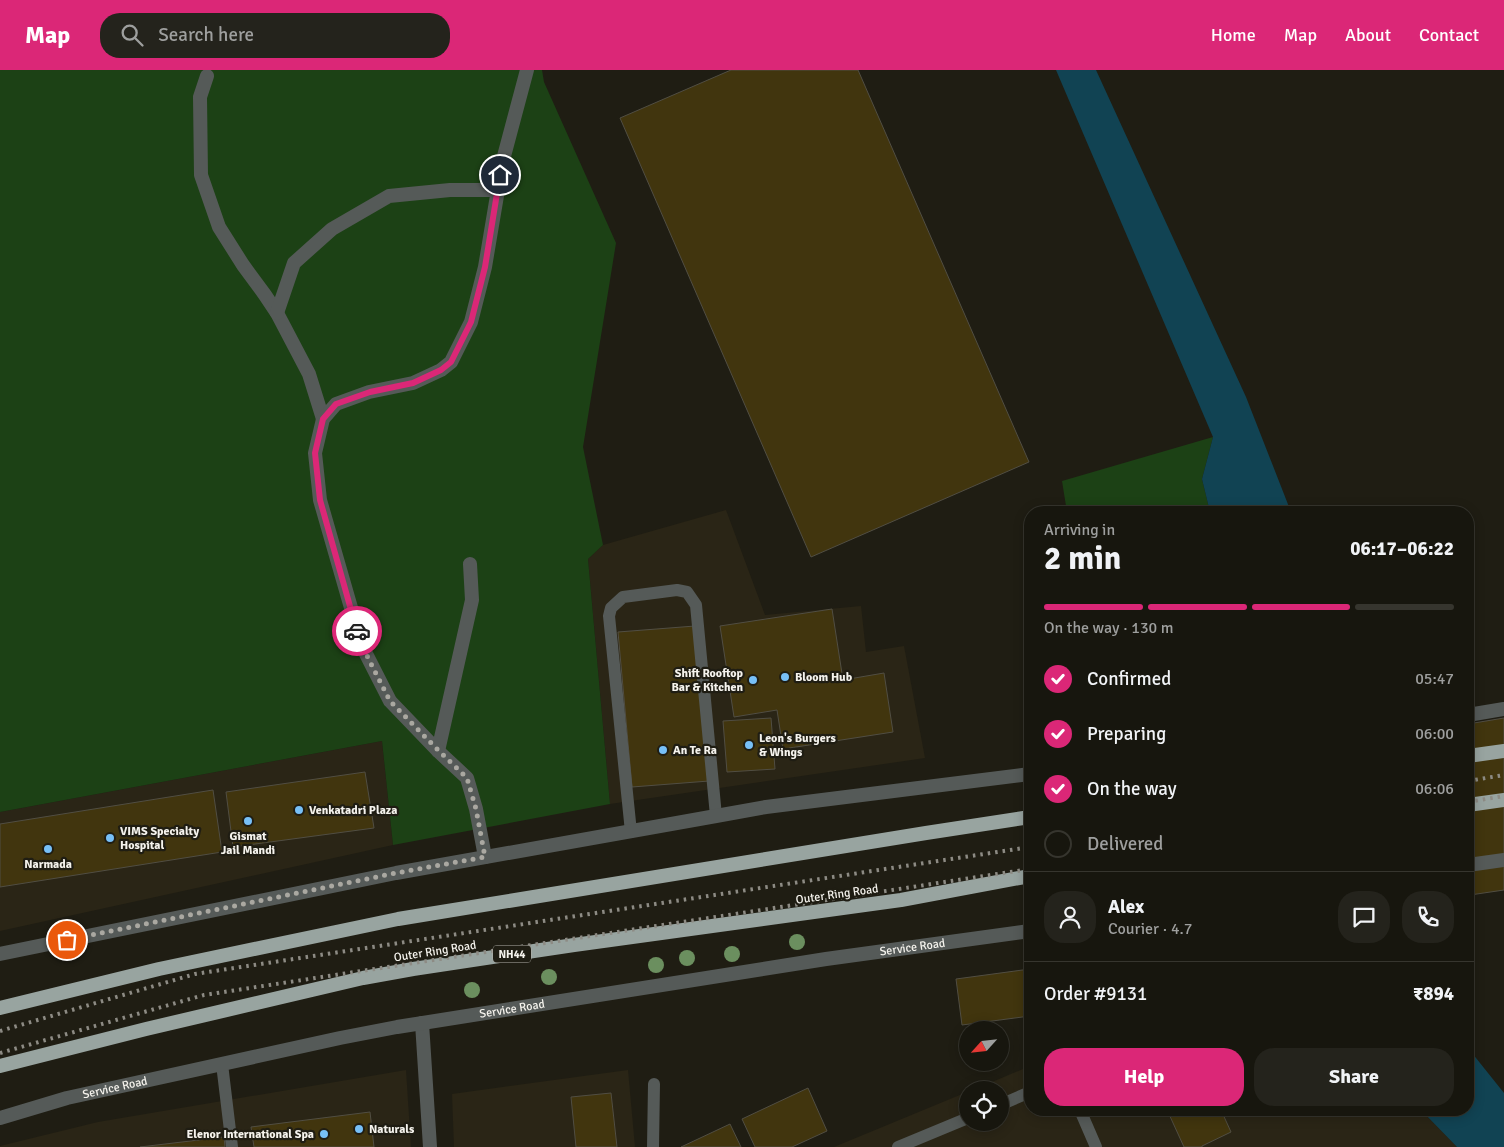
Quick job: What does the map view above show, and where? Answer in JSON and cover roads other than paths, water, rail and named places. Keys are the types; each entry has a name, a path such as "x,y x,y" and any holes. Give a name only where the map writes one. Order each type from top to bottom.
{"highway":[{"path":"1474,755 1504,751"},
{"path":"1474,804 1504,800"},
{"path":"0,1008 159,969 398,919 896,837 1024,818"},
{"name":"Outer Ring Road","path":"0,1066 146,1029 363,978 574,945 901,900 1024,877"}],"street":[{"path":"485,857 476,809 467,778 390,701 362,646 320,500 315,453 323,419 336,404 370,392 413,383 441,370 451,362 471,322 485,267 503,160 527,70"},
{"path":"207,76 200,97 201,175 219,227 243,265 266,295 309,374 323,419"},
{"path":"277,313 294,263 332,230 389,196 450,190 498,190"},
{"path":"438,750 472,600 470,564"},
{"path":"1474,714 1504,709"},
{"path":"0,954 387,875 716,816 1024,775"},
{"path":"1474,864 1504,860"},
{"name":"Service Road","path":"0,1118 67,1098 340,1038 422,1023 826,959 1024,933"},
{"path":"422,1023 430,1147"}],"lane":[{"path":"631,832 609,616 610,608 623,597 677,590 687,592 696,605 716,816"},
{"path":"222,1064 232,1147"},
{"path":"653,1147 654,1084"},
{"path":"1009,1101 1024,1095"},
{"path":"1083,1116 1096,1147"},
{"path":"898,1147 959,1122"}],"water":[{"path":"1056,70 1096,70 1246,397 1289,506 1209,506 1202,479 1213,437"},
{"path":"1474,1056 1504,1093 1504,1147 1457,1147 1427,1116 1474,1116"}],"railway":[{"path":"1474,780 1504,775"},
{"path":"1474,801 1504,796"},
{"path":"0,1031 195,974 1024,848"},
{"path":"0,1053 204,995 1024,870"}],"place":[{"name":"Bloom Hub","path":"785,677"},
{"name":"Shift Rooftop Bar & Kitchen","path":"753,680"},
{"name":"Leon's Burgers & Wings","path":"749,745"},
{"name":"An Te Ra","path":"663,750"},
{"name":"Venkatadri Plaza","path":"299,810"},
{"name":"Gismat Jail Mandi","path":"248,821"},
{"name":"VIMS Specialty Hospital","path":"110,838"},
{"name":"Narmada","path":"48,849"},
{"name":"Naturals","path":"359,1129"},
{"name":"Elenor International Spa","path":"324,1134"}]}
